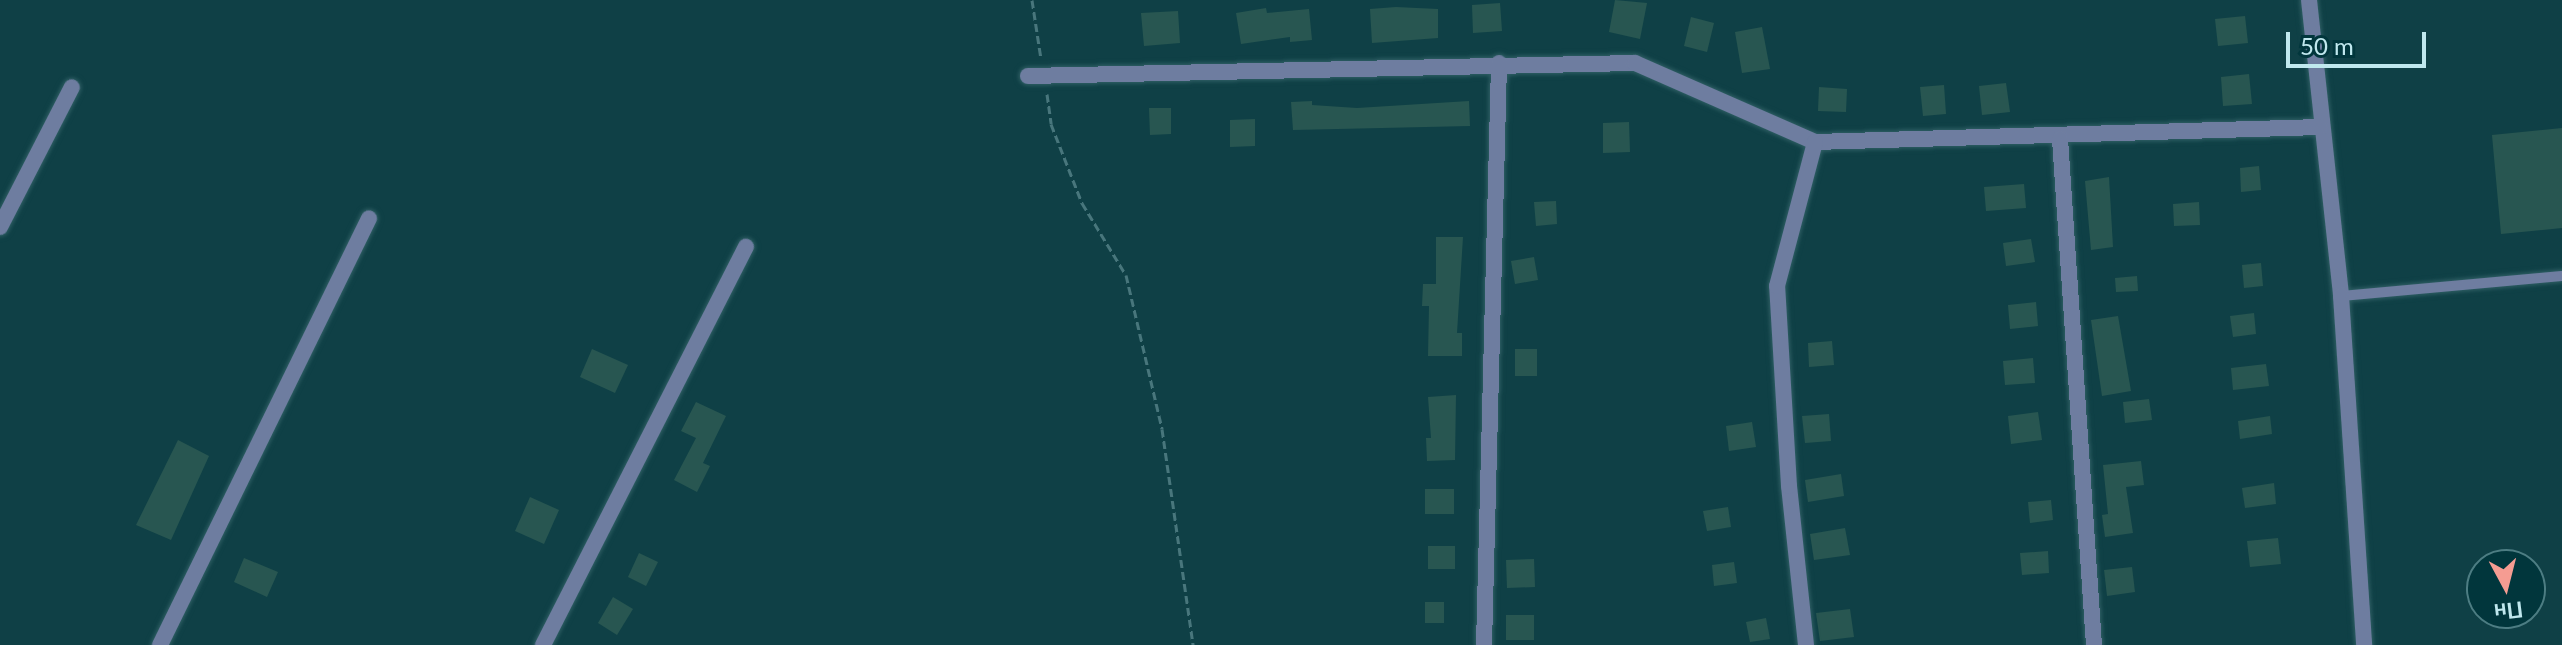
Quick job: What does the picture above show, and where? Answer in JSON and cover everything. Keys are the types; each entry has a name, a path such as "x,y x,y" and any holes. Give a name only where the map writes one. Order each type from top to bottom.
{"street":[{"path":"2309,0 2320,127 2341,296 2364,645"},
{"path":"1036,76 1499,63 1635,63 1815,142 1869,137 2060,139 2320,127"},
{"path":"1484,645 1499,63"},
{"path":"0,227 72,87"},
{"path":"2060,139 2094,645"},
{"path":"1806,645 1789,486 1777,286 1815,142"},
{"path":"160,645 369,219"},
{"path":"543,645 746,247"}],"lane":[{"path":"2341,296 2562,276"}],"path":[{"path":"1032,0 1036,76 1051,124 1082,203 1126,275 1162,429 1193,645"}],"building":[{"path":"1615,0 1647,3 1640,39 1609,32"},
{"path":"1500,3 1502,31 1473,33 1472,5"},
{"path":"1266,8 1267,13 1309,9 1312,40 1290,42 1290,37 1241,44 1236,13"},
{"path":"1370,9 1438,9 1438,38 1372,43"},
{"path":"1178,11 1180,43 1144,46 1141,13"},
{"path":"2245,16 2248,43 2218,46 2215,19"},
{"path":"1691,17 1714,23 1707,52 1684,46"},
{"path":"1762,27 1770,69 1742,73 1735,32"},
{"path":"2249,74 2252,104 2223,106 2221,77"},
{"path":"2006,83 2010,112 1982,115 1979,86"},
{"path":"1944,85 1946,114 1923,116 1920,87"},
{"path":"1819,87 1847,89 1846,112 1818,111"},
{"path":"1312,101 1312,105 1357,108 1469,101 1470,126 1293,130 1291,102"},
{"path":"1149,108 1171,108 1171,134 1150,135"},
{"path":"1255,119 1255,146 1230,147 1230,120"},
{"path":"1629,122 1630,152 1603,153 1603,123"},
{"path":"2562,128 2562,228 2501,234 2492,135"},
{"path":"2259,166 2261,190 2241,192 2240,168"},
{"path":"2109,177 2113,247 2091,250 2085,181"},
{"path":"2024,184 2026,208 1986,211 1984,187"},
{"path":"1556,201 1557,224 1536,226 1534,202"},
{"path":"2199,202 2200,225 2174,226 2173,204"},
{"path":"1436,237 1463,237 1457,333 1462,333 1462,356 1428,356 1429,306 1422,306 1423,284 1436,284"},
{"path":"2031,239 2035,262 2006,266 2003,243"},
{"path":"1534,257 1538,280 1515,284 1511,261"},
{"path":"2261,263 2263,286 2244,288 2242,265"},
{"path":"2137,276 2138,291 2116,292 2115,278"},
{"path":"2036,302 2038,326 2010,329 2008,305"},
{"path":"2254,313 2256,334 2233,337 2230,316"},
{"path":"2118,316 2131,391 2102,396 2091,320"},
{"path":"1832,341 1834,365 1809,367 1808,343"},
{"path":"592,349 628,365 615,393 580,377"},
{"path":"1515,349 1537,349 1537,376 1515,376"},
{"path":"2033,358 2035,383 2005,385 2003,361"},
{"path":"2266,364 2269,386 2233,390 2231,368"},
{"path":"1456,395 1455,460 1427,461 1426,438 1431,438 1428,397"},
{"path":"2149,399 2152,420 2125,423 2123,402"},
{"path":"696,402 726,416 703,463 710,466 697,492 674,480 696,438 681,431"},
{"path":"2038,412 2042,440 2011,444 2008,416"},
{"path":"1829,414 1831,441 1805,443 1802,416"},
{"path":"2270,416 2272,434 2240,439 2238,421"},
{"path":"1752,422 1756,447 1729,451 1726,426"},
{"path":"178,440 209,456 171,540 136,525"},
{"path":"2141,461 2144,485 2126,487 2133,533 2105,537 2102,515 2108,514 2103,465"},
{"path":"1841,474 1844,496 1808,502 1805,480"},
{"path":"2274,483 2276,504 2245,508 2242,488"},
{"path":"1425,489 1454,489 1454,514 1425,514"},
{"path":"530,497 559,510 544,544 515,531"},
{"path":"2051,500 2053,520 2030,523 2028,502"},
{"path":"1728,507 1731,527 1707,531 1703,511"},
{"path":"1845,528 1850,555 1814,560 1810,534"},
{"path":"2278,538 2281,564 2250,567 2247,541"},
{"path":"1428,546 1455,546 1455,569 1428,569"},
{"path":"2048,551 2049,573 2022,575 2020,553"},
{"path":"639,553 658,562 646,586 628,577"},
{"path":"244,558 278,572 267,597 234,582"},
{"path":"1534,559 1535,587 1507,588 1506,560"},
{"path":"1734,562 1737,583 1714,586 1712,565"},
{"path":"2132,567 2135,592 2107,596 2104,570"},
{"path":"613,597 633,609 617,635 598,623"},
{"path":"1425,602 1444,602 1444,623 1425,623"},
{"path":"1850,609 1854,637 1820,641 1816,613"},
{"path":"1506,615 1534,615 1534,640 1506,640"},
{"path":"1766,618 1770,639 1750,642 1746,622"}]}
